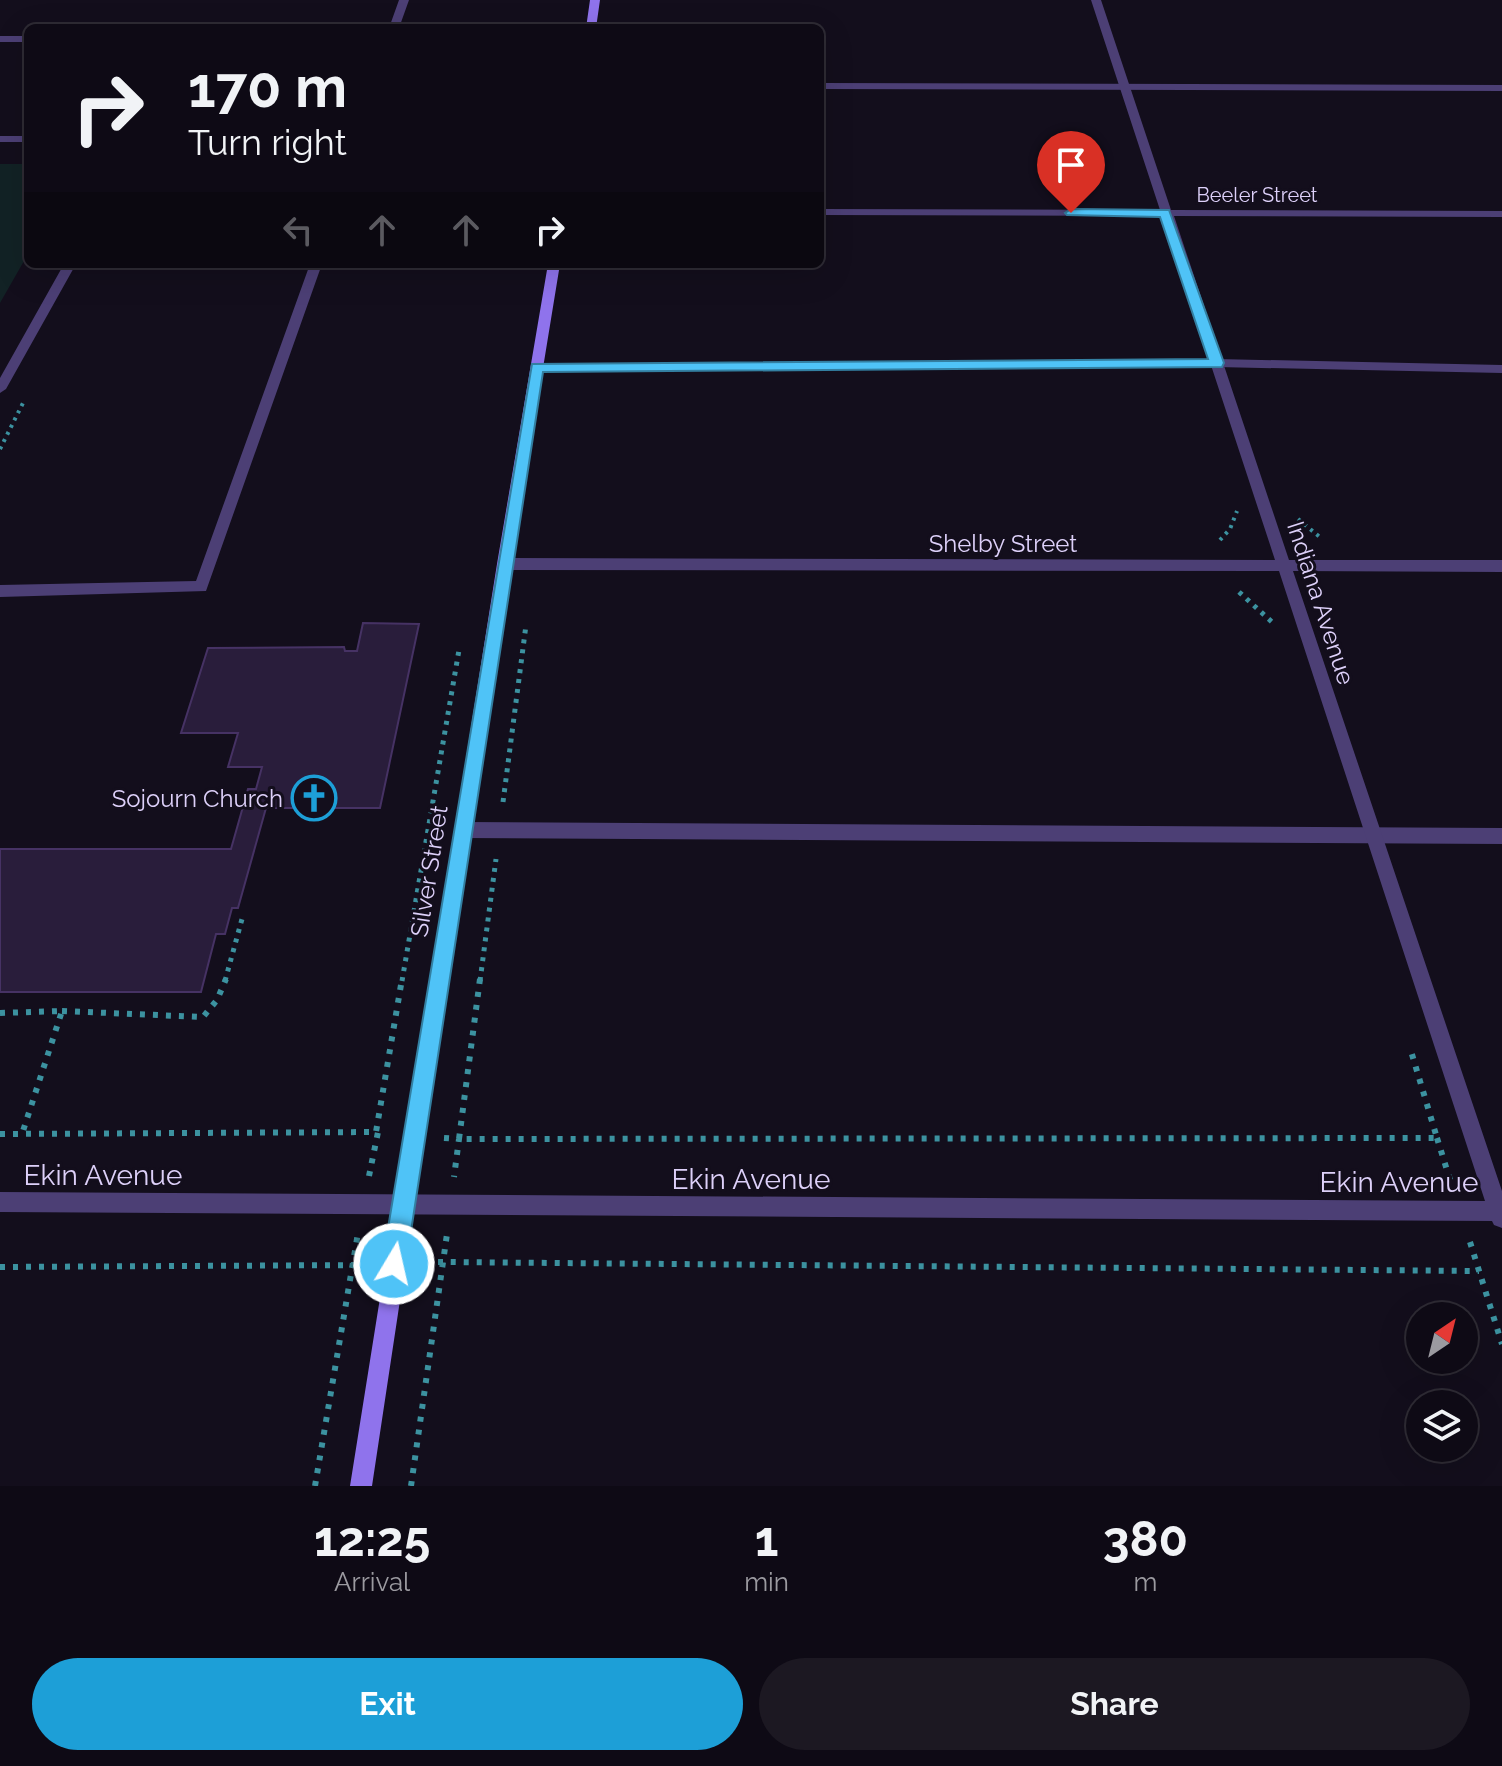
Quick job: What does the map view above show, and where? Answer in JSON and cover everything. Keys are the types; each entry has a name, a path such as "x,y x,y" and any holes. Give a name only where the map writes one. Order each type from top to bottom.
{"main road":[{"path":"592,24 595,0"},
{"name":"Silver Street","path":"361,1486 504,564 553,268"}],"street":[{"path":"395,24 404,0"},
{"name":"Indiana Avenue","path":"1096,0 1501,1214"},
{"path":"0,39 24,39"},
{"path":"824,86 1502,88"},
{"path":"0,139 24,139"},
{"name":"Beeler Street","path":"824,212 1502,214"},
{"path":"0,389 68,268"},
{"path":"0,591 201,587 315,268"},
{"path":"537,368 1217,363 1502,369"},
{"name":"Shelby Street","path":"504,564 1502,566"},
{"path":"462,830 1502,836"},
{"name":"Ekin Avenue","path":"0,1202 1501,1214"}],"path":[{"path":"1209,544 1221,539 1230,529 1237,514 1236,501"},
{"path":"1233,589 1259,607 1273,623 1278,638"},
{"path":"528,615 459,1139 1437,1138 1409,1047"},
{"path":"0,1134 376,1132 461,639"},
{"path":"0,1013 62,1011 203,1017 211,1013 218,1000 242,919"},
{"path":"22,1134 62,1011"},
{"path":"411,1486 443,1262 1479,1271"},
{"path":"0,1267 352,1266 315,1486"}],"shaded area":[{"path":"0,164 24,164 24,261 0,303"}],"building":[{"name":"Sojourn Church","path":"363,623 419,624 380,808 266,808 238,908 232,908 225,934 216,934 201,992 0,992 0,849 231,849 248,789 256,789 262,767 228,767 238,733 181,733 208,648 344,647 345,651 357,651"}],"place":[{"name":"Sojourn Church","path":"314,798"}],"route":[{"path":"394,1264 537,368 1217,363 1165,213 1071,213"}]}
